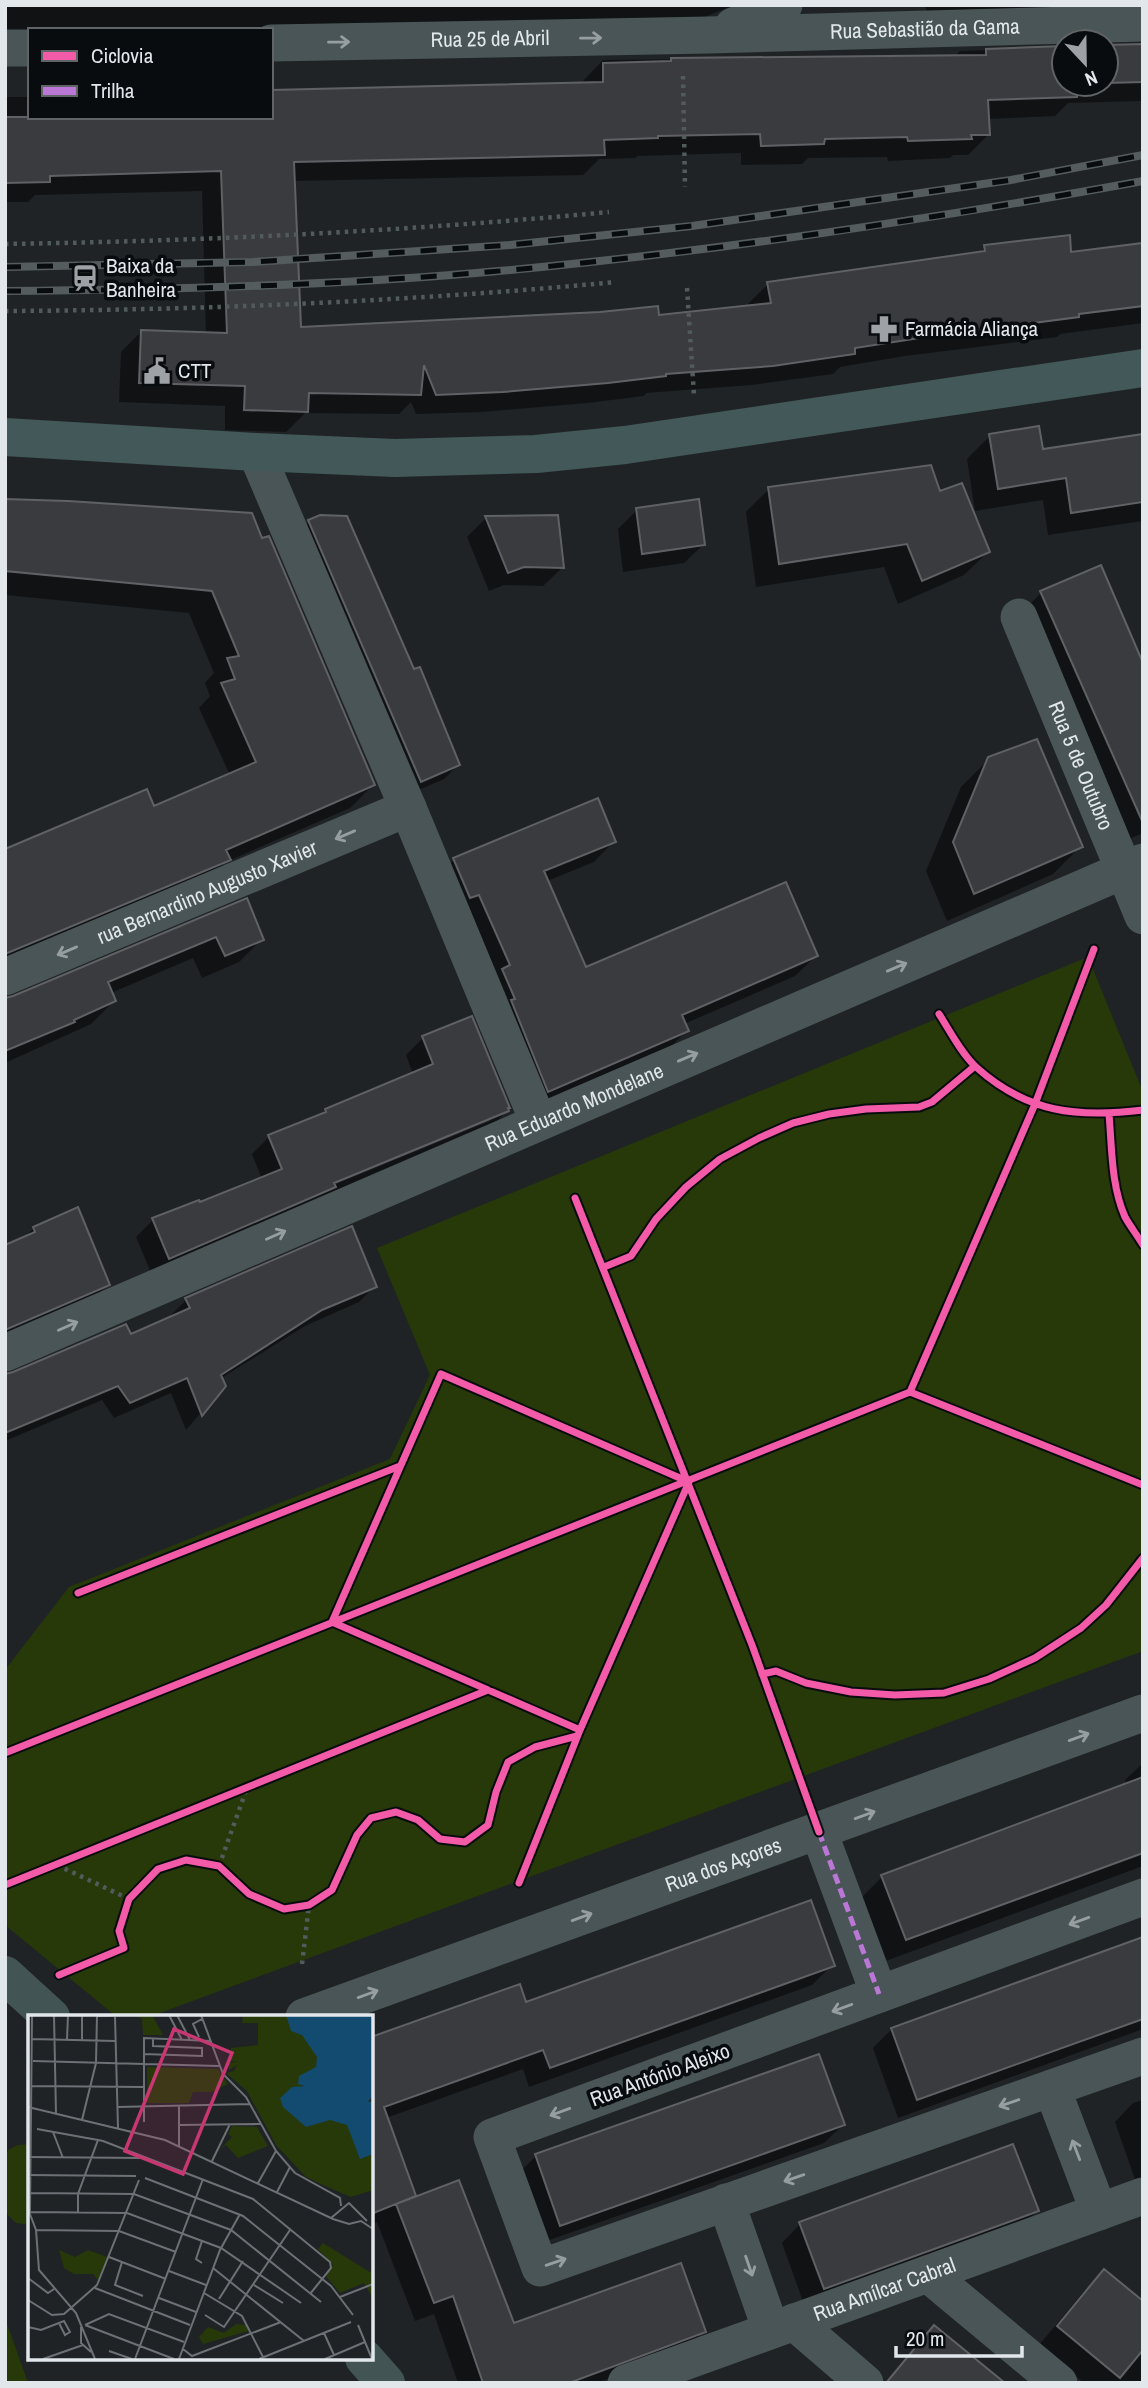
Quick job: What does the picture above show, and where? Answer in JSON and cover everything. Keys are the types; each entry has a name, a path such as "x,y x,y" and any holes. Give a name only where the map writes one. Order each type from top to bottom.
{"main road":[{"path":"5,437 396,458 536,454 625,445 1143,369"}],"street":[{"path":"708,20 784,5"},
{"name":"Rua Sebastião da Gama","path":"708,20 1143,23"},
{"name":"Rua 25 de Abril","path":"273,43 708,20"},
{"path":"5,48 28,48"},
{"path":"256,452 538,1121"},
{"name":"Rua 5 de Outubro","path":"1018,617 1133,866 1143,916"},
{"name":"rua Bernardino Augusto Xavier","path":"5,977 408,808"},
{"name":"Rua Eduardo Mondelane","path":"5,1353 1133,866"},
{"name":"Rua dos Açores","path":"310,2015 1143,1713"},
{"path":"819,1832 879,1994"},
{"name":"Rua António Aleixo","path":"1143,1897 492,2137 540,2268 1143,2056"},
{"path":"5,1975 49,2015"},
{"path":"1052,2088 1099,2211"},
{"name":"Rua Amílcar Cabral","path":"626,2383 1143,2196"},
{"path":"726,2202 783,2326 864,2383"},
{"path":"928,2274 1059,2383"},
{"path":"366,2360 386,2383"}],"path":[{"path":"683,71 685,187"},
{"path":"5,244 109,243 353,233 609,212"},
{"path":"5,311 146,310 330,303 505,293 616,282"},
{"path":"687,289 699,434"},
{"path":"910,1392 1035,1104 1094,949"},
{"path":"939,1014 975,1066 1007,1090 1035,1104 1065,1112 1095,1115 1143,1110"},
{"path":"604,1267 631,1256 656,1219 686,1187 720,1159 793,1123 866,1109 919,1107 932,1102 975,1066"},
{"path":"1109,1114 1115,1183 1119,1199 1126,1218 1143,1245"},
{"path":"575,1198 689,1482 819,1832"},
{"path":"332,1622 441,1374 689,1482"},
{"path":"5,1754 910,1392 1143,1485"},
{"path":"78,1593 400,1466"},
{"path":"519,1883 579,1733 689,1482"},
{"path":"762,1674 776,1671 806,1683 851,1692 895,1695 944,1693 989,1679 1023,1663 1080,1628 1106,1605 1143,1558"},
{"path":"332,1622 579,1733"},
{"path":"5,1885 488,1690"},
{"path":"59,1975 124,1948 119,1931 129,1899 158,1869 186,1860 219,1866 249,1894 284,1909 309,1905 332,1891 357,1835 370,1818 397,1812 418,1820 440,1839 465,1842 488,1825 496,1792 508,1762 535,1747 579,1733"},
{"path":"219,1866 248,1787"},
{"path":"57,1864 129,1899"},
{"path":"302,1964 309,1905"}],"green space":[{"path":"1088,957 1143,1092 1143,1651 154,2015 112,2013 5,1925 5,1670 69,1587 390,1459 430,1375 377,1248"},
{"path":"28,2144 28,2225 16,2223 5,2212 5,2158 8,2150"},
{"path":"5,2318 28,2383 5,2383"}],"building":[{"path":"1143,44 1143,82 1120,83 1120,45"},
{"path":"1050,47 1050,98 988,100 990,135 971,135 972,139 825,139 824,144 761,146 760,134 658,136 604,140 605,155 294,162 301,327 600,312 658,306 659,315 771,303 767,282 985,251 984,245 1070,235 1071,252 1143,243 1143,306 855,348 855,354 773,366 666,374 608,383 503,392 436,395 424,365 421,395 309,393 308,412 244,410 245,386 139,383 141,330 227,333 221,171 50,176 50,182 5,183 5,117 273,119 273,90 603,82 603,63 671,61 671,58 986,55 986,49"},
{"path":"1039,426 1043,449 1143,434 1143,502 1071,513 1066,478 998,489 989,434"},
{"path":"931,465 940,491 962,483 990,552 922,581 907,544 779,564 768,487"},
{"path":"5,499 252,513 262,538 269,536 375,785 226,850 231,860 5,954 5,849 147,789 154,806 256,762 221,683 235,679 227,658 239,656 212,591 5,571"},
{"path":"699,499 705,545 642,554 636,508"},
{"path":"320,515 347,516 414,669 420,667 460,765 421,782 308,520"},
{"path":"558,515 564,568 524,567 508,573 485,516"},
{"path":"1101,565 1143,663 1143,823 1040,591"},
{"path":"1037,739 1083,847 974,894 953,842 988,757"},
{"path":"598,798 616,842 544,871 586,967 786,882 818,956 682,1015 689,1031 548,1092 511,1000 515,999 502,969 510,965 479,895 470,898 453,858"},
{"path":"247,898 264,940 225,956 216,937 108,982 116,1001 74,1020 75,1022 5,1051 5,998"},
{"path":"472,1016 509,1111 334,1183 336,1187 169,1259 152,1218 282,1169 268,1135 433,1064 422,1036"},
{"path":"78,1207 110,1285 5,1330 5,1245 35,1232 33,1227"},
{"path":"352,1226 377,1287 322,1310 221,1375 226,1386 202,1416 187,1378 130,1403 118,1386 5,1433 5,1374 126,1324 131,1334 190,1308 185,1298"},
{"path":"1143,1777 1143,1853 906,1940 881,1875"},
{"path":"811,1900 835,1966 550,2068 543,2050 384,2107 416,2196 373,2213 373,2036 520,1984 526,2002"},
{"path":"1143,1937 1143,2019 917,2100 891,2028"},
{"path":"819,2054 845,2125 560,2226 535,2154"},
{"path":"1013,2144 1039,2211 824,2289 799,2222"},
{"path":"459,2180 514,2323 681,2263 706,2332 569,2383 483,2383 453,2296 434,2303 396,2204"},
{"path":"1104,2269 1143,2301 1143,2350 1120,2378 1057,2326"},
{"path":"934,2325 1005,2383 886,2383"}],"railway":[{"path":"5,267 253,262 510,245 692,226 1011,180 1143,155"},
{"path":"5,291 300,284 560,265 811,235 1143,181"}],"marked path":[{"path":"819,1832 879,1994"}],"cycle path":[{"path":"5,1753 910,1392 1035,1104 1094,949"},
{"path":"939,1014 976,1067 1014,1094 1054,1109 1075,1112 1143,1110"},
{"path":"604,1267 631,1256 656,1219 686,1187 720,1159 793,1123 866,1109 919,1107 932,1102 975,1066"},
{"path":"1109,1114 1113,1166 1120,1205 1143,1245"},
{"path":"575,1198 752,1645 819,1832"},
{"path":"441,1374 689,1482 580,1730 332,1622 441,1374"},
{"path":"910,1392 1143,1485"},
{"path":"78,1593 400,1466"},
{"path":"762,1674 776,1671 806,1683 851,1692 895,1695 944,1693 989,1679 1035,1658 1081,1628 1106,1605 1143,1558"},
{"path":"5,1885 488,1690"},
{"path":"519,1883 580,1730"},
{"path":"59,1975 124,1948 119,1931 129,1899 158,1869 186,1860 219,1866 249,1894 284,1909 309,1905 332,1890 357,1835 371,1818 396,1812 418,1820 440,1839 465,1842 488,1825 496,1792 508,1762 535,1747 577,1736"}],"place":[{"name":"Baixa da Banheira","path":"85,278"},
{"name":"Farmácia Aliança","path":"884,329"},
{"name":"CTT","path":"157,371"}]}
